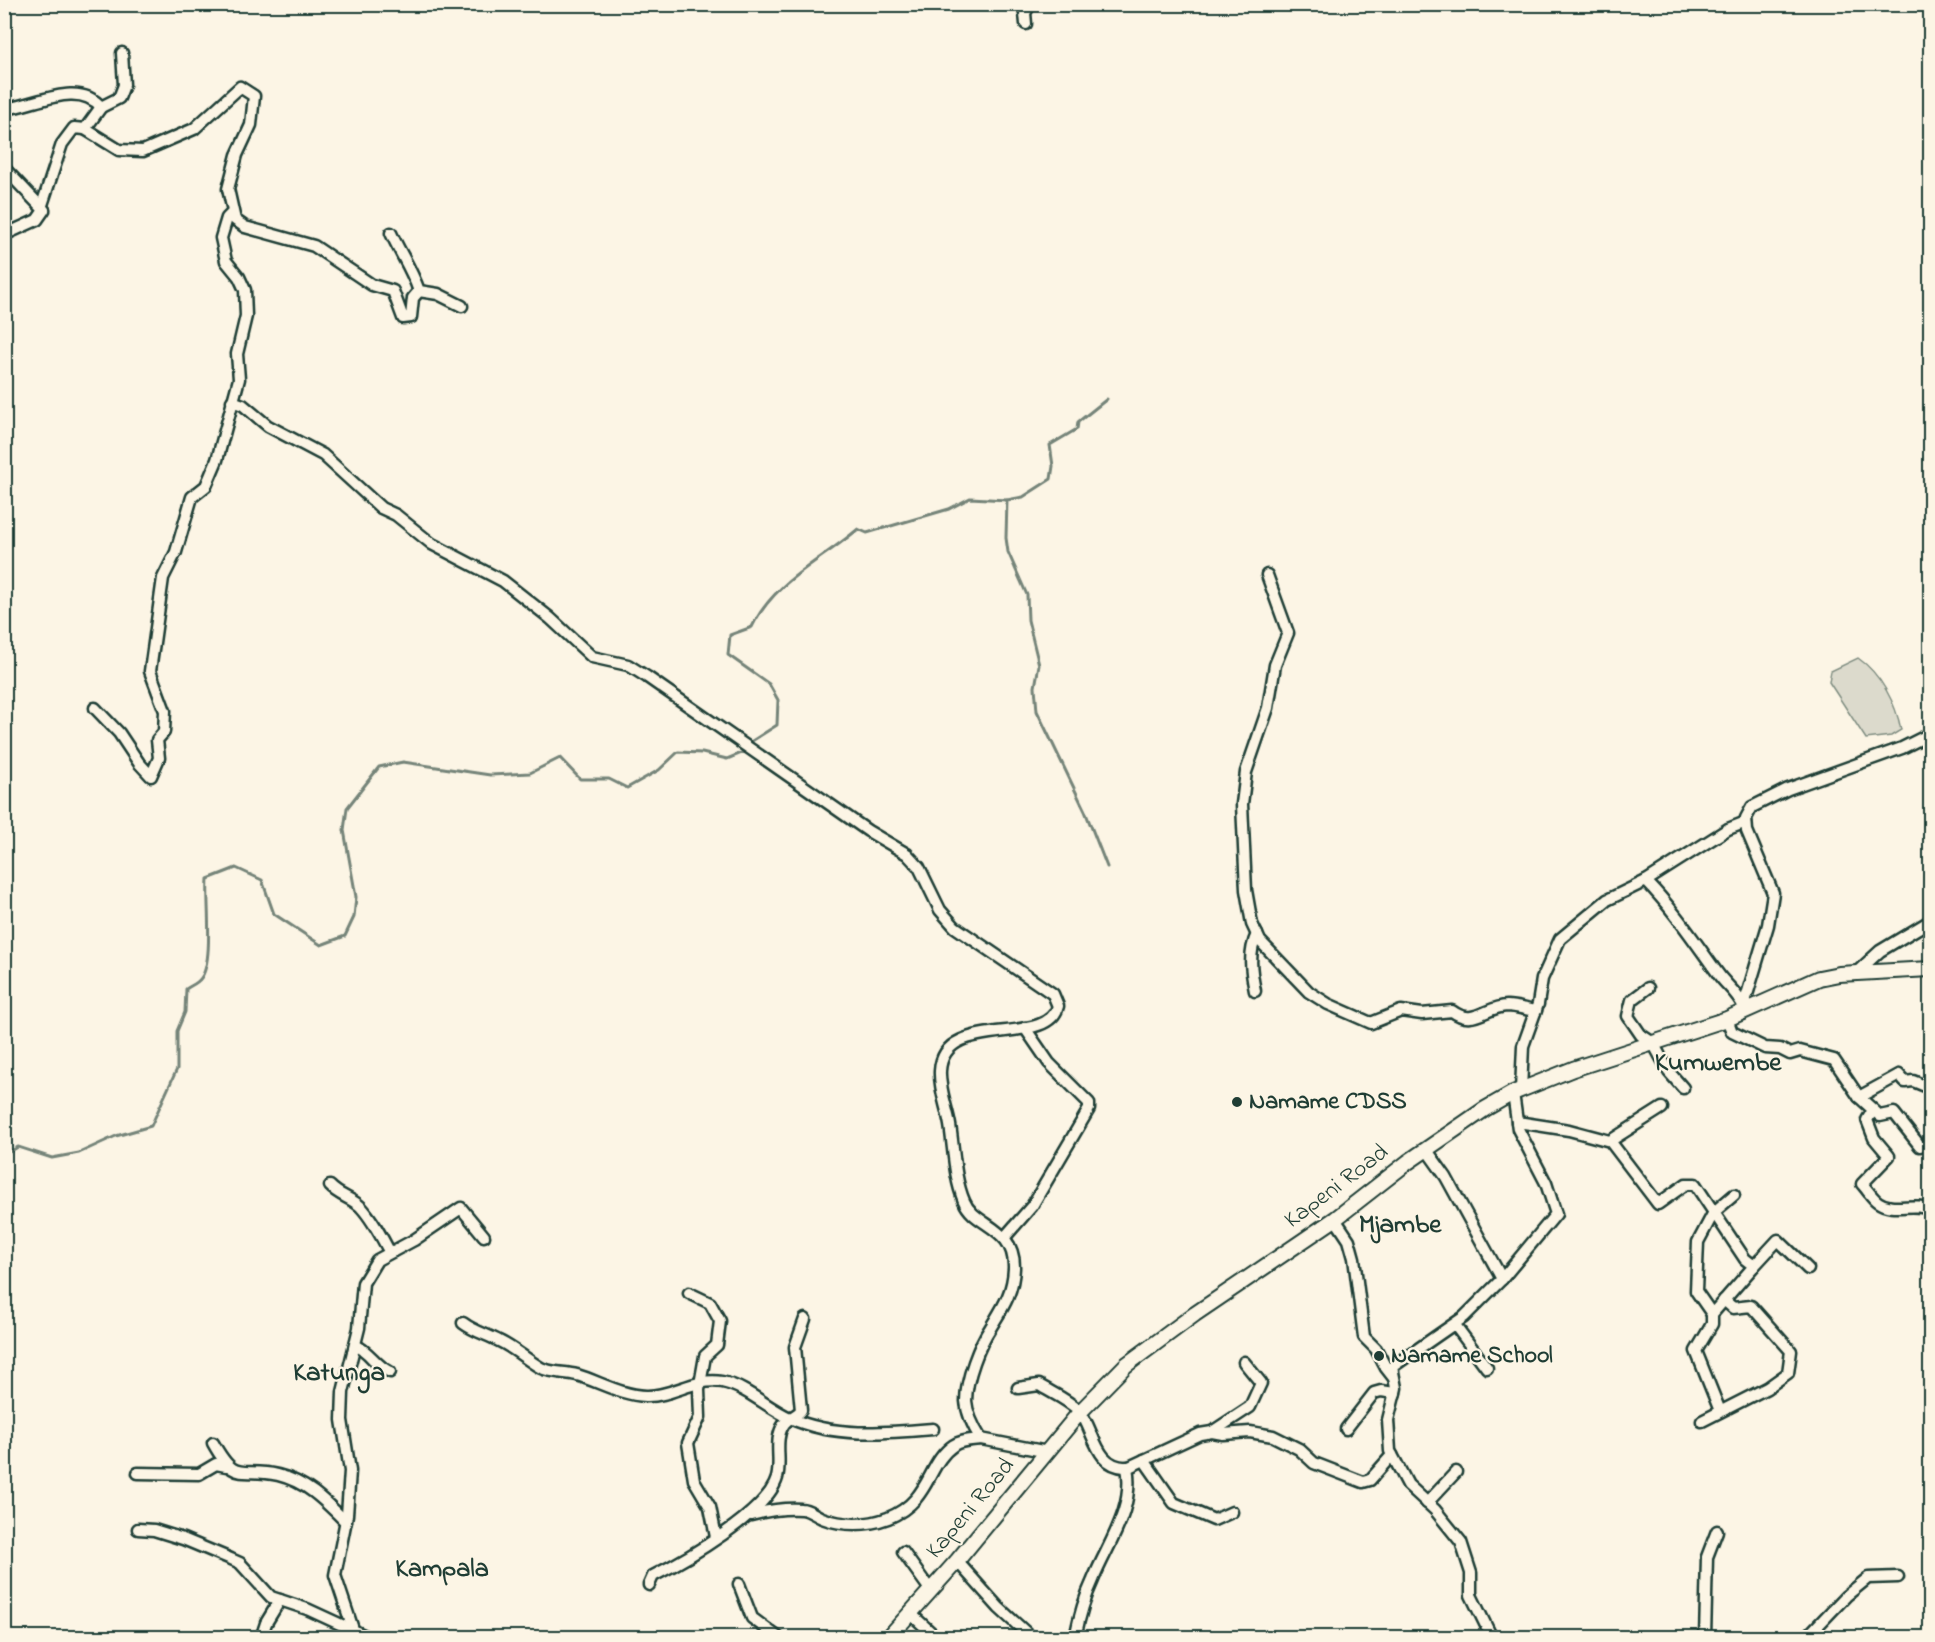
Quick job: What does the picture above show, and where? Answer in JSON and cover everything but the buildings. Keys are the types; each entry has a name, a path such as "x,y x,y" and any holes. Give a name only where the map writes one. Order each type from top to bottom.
{"main road":[{"name":"Kapeni Road","path":"888,1638 957,1561 1080,1412 1111,1378 1143,1351 1335,1219 1426,1149 1517,1092 1573,1069 1727,1020 1744,1008 1800,984 1839,974 1930,969"}],"street":[{"path":"1026,24 1025,14 1030,4"},
{"path":"85,129 101,107 119,98 124,85 122,53"},
{"path":"42,205 62,144 74,128 85,129 118,150 143,151 194,129 240,87 254,96 251,125 237,155 228,189 235,220 244,227 314,246 372,285 393,291 403,318 411,317 413,298 419,291"},
{"path":"4,109 63,95 78,95 95,100 101,107"},
{"path":"4,168 42,205 44,210 37,220 4,235"},
{"path":"95,708 119,733 139,764 151,776 159,758 157,740 164,732 165,711 150,671 163,578 176,552 192,497 206,486 216,460 239,379 237,354 246,316 245,290 239,277 226,261 221,238 227,218 232,213"},
{"path":"391,233 402,259 410,264 419,291"},
{"path":"419,291 438,294 462,306"},
{"path":"232,401 243,405 268,426 323,455 381,508 396,515 432,544 503,580 550,618 592,657 628,665 868,831 907,854 919,867 940,910 955,927 1053,994 1058,1006 1054,1017 1040,1025 987,1032 961,1042 948,1051 940,1066 955,1165 964,1201 970,1210 997,1229 1013,1258 1009,1298 986,1335 972,1374 966,1400 974,1430 981,1439"},
{"path":"1267,575 1288,633 1275,665 1268,708 1246,772 1242,804 1246,890 1252,924 1257,934 1278,961 1309,992 1328,1005 1371,1023 1401,1011 1422,1014 1452,1011 1460,1017 1473,1018 1506,1006 1536,1011"},
{"path":"1744,1008 1768,925 1773,893 1751,843 1746,822 1752,807 1761,801 1828,773 1902,748 1930,734"},
{"path":"1492,1638 1471,1595 1471,1573 1461,1542 1408,1485 1392,1455 1388,1439 1388,1420 1395,1393 1392,1368 1455,1325 1502,1279 1556,1214 1546,1184 1527,1148 1517,1122 1517,1092 1523,1046 1536,1011 1542,979 1560,939 1607,900 1646,881 1693,849 1746,822"},
{"path":"1646,881 1674,911 1744,1008"},
{"path":"1856,973 1880,951 1930,921"},
{"path":"1255,991 1251,957 1252,946 1257,934"},
{"path":"1648,988 1632,1000 1628,1016 1641,1035 1653,1043 1669,1072 1683,1088"},
{"path":"1727,1020 1732,1032 1765,1048 1780,1048 1790,1054 1800,1051 1831,1059 1859,1097 1880,1116 1894,1113 1920,1146"},
{"path":"1004,1238 1032,1206 1089,1109 1089,1103 1049,1064 1025,1028"},
{"path":"1859,1097 1899,1075 1905,1082 1913,1081 1930,1088"},
{"path":"1610,1141 1662,1108"},
{"path":"1873,1110 1867,1120 1874,1138 1889,1156 1862,1184 1879,1203 1896,1206 1922,1205 1930,1210"},
{"path":"1517,1122 1569,1130 1610,1141 1658,1204 1686,1184 1697,1186 1744,1259 1754,1266"},
{"path":"1426,1149 1446,1177 1502,1279"},
{"path":"330,1186 335,1192 360,1206 375,1224 389,1251"},
{"path":"1720,1411 1696,1351 1712,1324 1712,1314 1696,1291 1695,1263 1698,1242 1714,1212 1734,1196"},
{"path":"353,1629 335,1575 346,1522 350,1466 342,1410 366,1274 377,1260 389,1251 414,1240 461,1208 484,1236"},
{"path":"1335,1219 1349,1240 1364,1337 1376,1349 1393,1377"},
{"path":"1712,1314 1778,1240 1808,1269"},
{"path":"688,1293 710,1303 720,1321 717,1345 705,1356 700,1383 700,1417 688,1443 694,1480 710,1507 716,1537"},
{"path":"1702,1421 1767,1388 1788,1373 1791,1351 1751,1306 1733,1308 1724,1300"},
{"path":"650,1585 653,1576 686,1560 716,1537 751,1515 777,1478 777,1445 783,1425 801,1410 795,1347 805,1319"},
{"path":"463,1323 475,1332 488,1335 525,1355 543,1368 576,1375 630,1394 649,1396 700,1383 721,1382 790,1418 842,1432 933,1429"},
{"path":"1455,1325 1487,1368"},
{"path":"354,1345 368,1350 377,1366 390,1372"},
{"path":"1018,1388 1040,1385 1080,1412 1100,1451 1116,1465 1127,1467 1188,1439 1212,1432 1250,1407 1261,1383 1244,1362"},
{"path":"1346,1429 1374,1393 1381,1391 1395,1393"},
{"path":"1212,1432 1222,1434 1250,1432 1273,1436 1299,1449 1314,1463 1363,1482 1370,1480 1392,1455"},
{"path":"751,1515 803,1509 841,1525 881,1520 912,1504 926,1487 945,1454 956,1443 981,1439 1048,1452"},
{"path":"213,1443 226,1466"},
{"path":"1144,1460 1174,1503 1214,1520 1232,1512"},
{"path":"138,1473 199,1474 216,1464 242,1474 277,1475 315,1491 346,1522"},
{"path":"1075,1638 1089,1590 1121,1521 1130,1490 1127,1467"},
{"path":"1427,1503 1456,1472"},
{"path":"138,1529 154,1530 183,1539 240,1563 265,1592 370,1638"},
{"path":"1705,1638 1707,1557 1717,1531"},
{"path":"903,1552 931,1591"},
{"path":"957,1561 999,1608 1032,1638"},
{"path":"1806,1638 1846,1596 1868,1578 1898,1577"},
{"path":"739,1584 752,1618 779,1638"},
{"path":"261,1638 266,1623 280,1600"},
{"path":"910,1613 937,1638"}],"shaded area":[{"path":"1858,658 1874,672 1891,700 1901,730 1891,736 1866,739 1829,682 1831,671"}],"waterway":[{"path":"1107,399 1078,422 1077,429 1050,445 1053,466 1051,479 1023,497 1007,500 1006,538 1008,552 1027,595 1028,620 1039,665 1035,687 1037,711 1085,811 1107,867"},
{"path":"4,1155 18,1147 52,1158 79,1153 116,1136 151,1126 177,1069 177,1031 185,1012 186,989 200,980 205,970 208,945 208,879 236,868 262,880 274,914 321,945 345,936 354,917 356,897 344,830 347,808 379,767 403,762 490,775 530,773 560,758 580,779 609,779 627,788 659,770 678,752 702,753 727,759 744,752 752,741 777,725 778,700 769,684 728,655 730,635 752,627 761,611 786,584 858,529 867,533 949,509 970,498 1007,500"}],"place":[{"name":"Namame CDSS","path":"1237,1102"},
{"name":"Namame School","path":"1379,1356"}],"district":[{"name":"Kumwembe","path":"1718,1063"},
{"name":"Mjambe","path":"1400,1225"},
{"name":"Katunga","path":"339,1373"},
{"name":"Kampala","path":"442,1570"}]}
